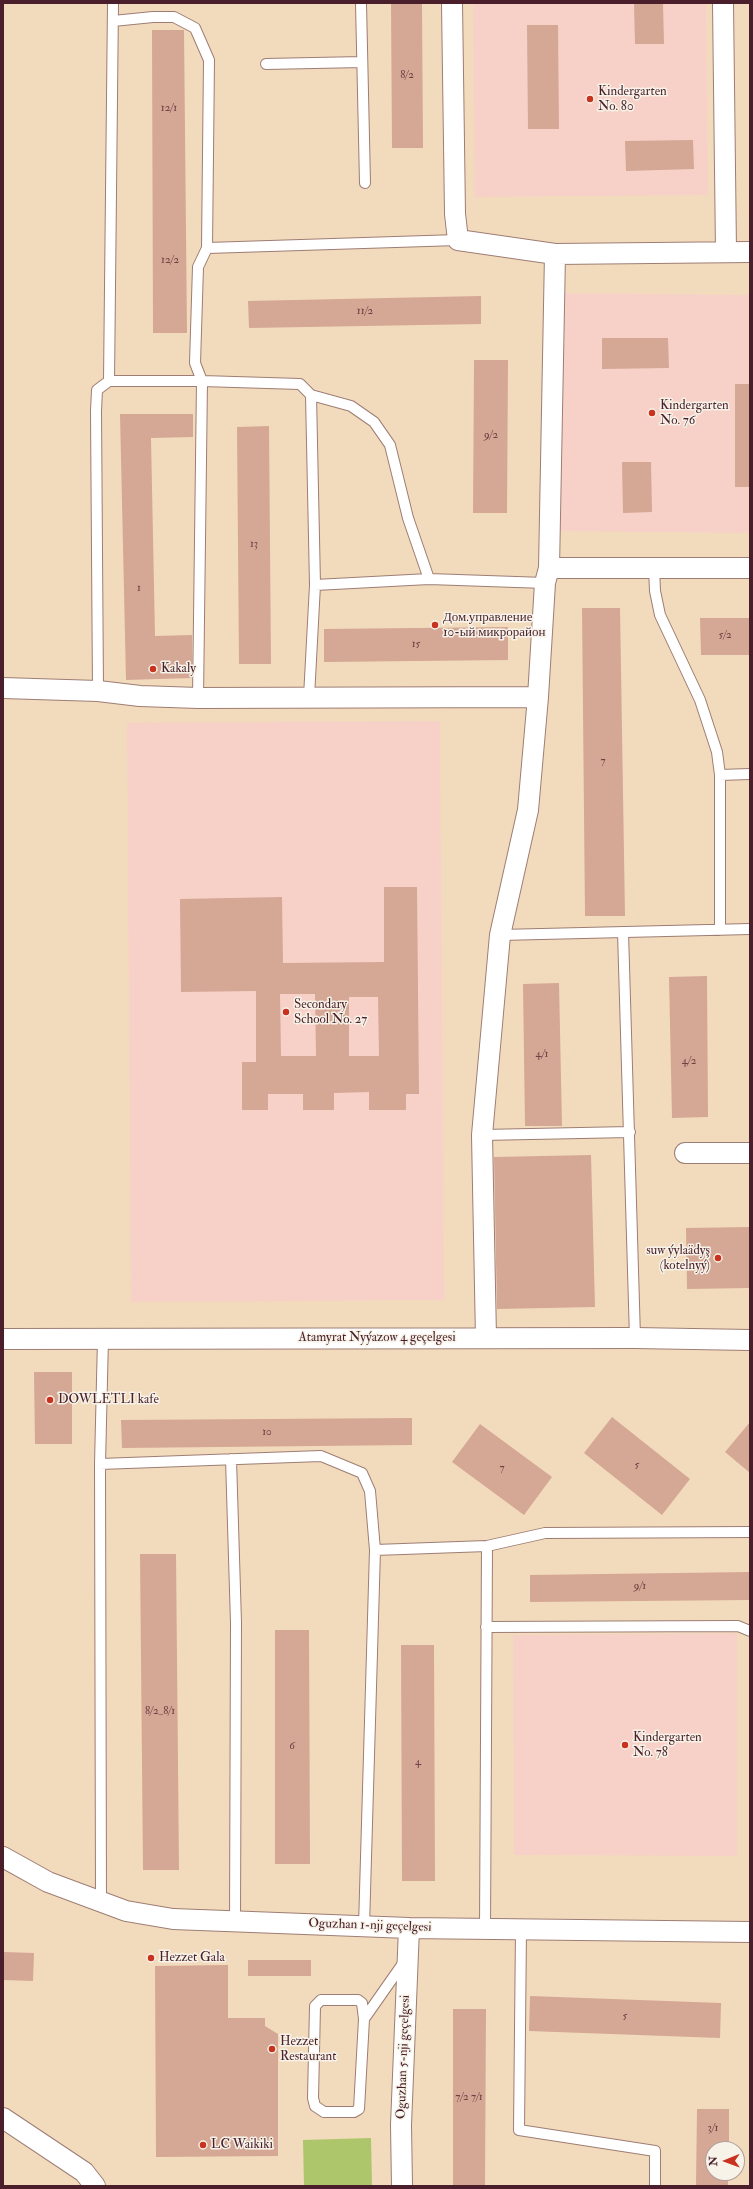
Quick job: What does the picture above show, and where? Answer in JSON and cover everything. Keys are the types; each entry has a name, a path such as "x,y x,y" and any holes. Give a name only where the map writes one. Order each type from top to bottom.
{"street":[{"path":"452,3 455,214 458,240 555,254 750,252"},
{"path":"723,3 726,252"},
{"path":"486,1338 482,1135 500,935 528,810 538,697 547,576 555,254"},
{"path":"547,576 654,568 750,568"},
{"path":"3,688 98,691 140,696 198,698 538,697"},
{"path":"685,1153 750,1153"},
{"name":"Atamyrat Nyýazow 4 geçelgesi","path":"3,1339 635,1338 750,1340"},
{"name":"Oguzhan 1-nji geçelgesi","path":"3,1857 48,1882 101,1902 126,1911 174,1919 409,1928 750,1932"},
{"name":"Oguzhan 5-nji geçelgesi","path":"402,2186 401,2125 409,1928"},
{"path":"3,2118 84,2172 94,2186"}],"lane":[{"path":"110,381 113,3"},
{"path":"361,3 365,183"},
{"path":"113,21 174,17 195,28 209,60 207,248 198,268 195,363 202,381 198,698"},
{"path":"266,64 362,62"},
{"path":"207,248 458,240"},
{"path":"98,691 96,411 97,390 110,381 202,381 300,384 312,395 351,406 374,422 390,445 408,518 429,579"},
{"path":"309,697 315,585 312,395"},
{"path":"654,568 655,591 660,615 700,700 711,728 717,752 720,775 720,930"},
{"path":"315,585 429,579 547,576"},
{"path":"720,775 750,774"},
{"path":"500,935 750,930"},
{"path":"623,932 635,1338"},
{"path":"482,1135 630,1132"},
{"path":"101,1902 100,1464 103,1338"},
{"path":"100,1464 321,1456 362,1473 370,1491 375,1550 364,1926"},
{"path":"231,1460 236,1623 235,1922"},
{"path":"375,1550 487,1546 545,1533 750,1532"},
{"path":"485,1929 487,1546"},
{"path":"486,1627 738,1626 750,1631"},
{"path":"521,1929 519,2130 655,2151 655,2186"},
{"path":"364,2019 362,2003 358,2000 321,2000 315,2006 313,2098 315,2106 324,2112 354,2112 359,2109 364,2019 408,1957"}],"shaded area":[{"name":"Kindergarten No. 80","path":"473,3 706,3 708,195 475,197"},
{"name":"Kindergarten No. 76","path":"555,293 750,295 750,533 553,531"},
{"name":"Secondary School No. 27","path":"440,721 444,1300 131,1302 127,723"},
{"name":"Kindergarten No. 78","path":"737,1633 737,1856 514,1855 513,1635"}],"green space":[{"path":"371,2138 372,2186 304,2186 303,2140"}],"building":[{"path":"391,3 422,3 423,148 392,148"},
{"path":"634,3 663,3 664,44 635,44"},
{"path":"527,25 558,25 559,129 528,129"},
{"path":"152,30 184,30 187,333 153,333"},
{"path":"693,140 694,169 626,171 625,141"},
{"path":"481,296 481,324 249,328 248,301"},
{"path":"602,338 668,338 669,368 602,369"},
{"path":"474,360 508,360 507,513 473,513"},
{"path":"735,384 750,384 750,487 735,487"},
{"path":"120,414 193,414 193,437 151,438 155,636 192,635 192,678 126,680"},
{"path":"269,426 271,664 239,664 237,427"},
{"path":"622,462 651,462 652,512 623,513"},
{"path":"582,608 620,608 625,916 585,916"},
{"path":"700,618 750,618 750,655 701,655"},
{"path":"508,627 508,660 324,662 324,629"},
{"path":"384,887 417,887 419,1094 406,1094 406,1110 369,1110 369,1092 334,1093 334,1110 303,1110 303,1094 268,1094 268,1110 242,1110 242,1062 256,1062 256,991 181,992 180,899 282,897 283,963 384,962","holes":["280,994 315,994 316,1056 281,1056","349,997 378,997 379,1056 349,1056"]},
{"path":"707,976 708,1117 672,1118 669,977"},
{"path":"559,983 562,1126 525,1126 523,984"},
{"path":"591,1155 595,1307 497,1309 494,1157"},
{"name":"suw ýylaädyş (kotelnyý)","path":"750,1227 750,1288 687,1289 686,1228"},
{"path":"34,1372 72,1372 72,1444 35,1444"},
{"path":"612,1417 690,1479 662,1515 584,1453"},
{"path":"412,1418 412,1445 122,1448 121,1420"},
{"path":"750,1422 750,1473 725,1452"},
{"path":"480,1424 552,1477 524,1515 452,1462"},
{"path":"140,1554 176,1554 179,1870 143,1870"},
{"path":"750,1572 750,1600 530,1602 530,1575"},
{"path":"275,1630 309,1630 310,1864 275,1864"},
{"path":"401,1645 434,1645 435,1881 402,1881"},
{"path":"3,1952 34,1953 33,1981 3,1980"},
{"path":"248,1960 311,1960 311,1976 248,1976"},
{"path":"228,1965 228,2018 265,2018 265,2026 278,2034 278,2156 156,2157 155,1966"},
{"path":"530,1996 721,2003 720,2038 529,2031"},
{"path":"453,2009 486,2009 485,2186 453,2186"},
{"path":"697,2109 729,2109 729,2141 705,2141 705,2181 728,2181 728,2186 696,2186"}],"place":[{"name":"Kindergarten No. 80","path":"590,99"},
{"name":"Kindergarten No. 76","path":"652,413"},
{"name":"Дом.управление 10-ый микрорайон","path":"435,625"},
{"name":"Kakaly","path":"153,669"},
{"name":"Secondary School No. 27","path":"286,1012"},
{"name":"suw ýylaädyş (kotelnyý)","path":"718,1258"},
{"name":"DOWLETLI kafe","path":"50,1400"},
{"name":"Kindergarten No. 78","path":"625,1745"},
{"name":"Hezzet Gala","path":"151,1958"},
{"name":"Hezzet Restaurant","path":"272,2049"},
{"name":"LC Waikiki","path":"203,2145"}]}
